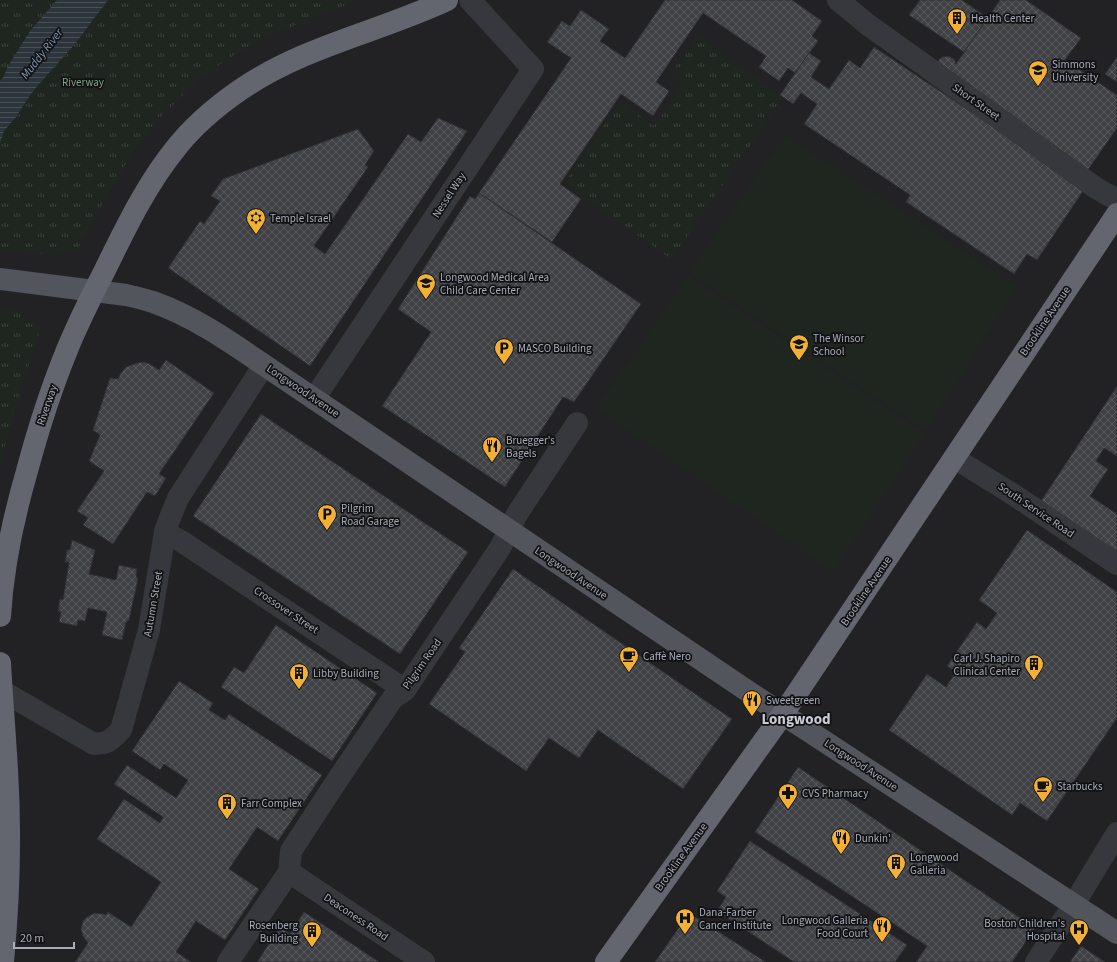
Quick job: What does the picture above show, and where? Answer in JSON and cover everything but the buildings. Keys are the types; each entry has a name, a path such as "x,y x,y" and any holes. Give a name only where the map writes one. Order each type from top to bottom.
{"highway":[{"name":"Riverway","path":"0,616 3,577 12,527 45,410 66,353 94,291 130,219 168,158 211,112 262,75 282,64 323,47 447,0"},
{"name":"Brookline Avenue","path":"606,962 783,714 1117,214"},
{"path":"0,663 8,771 9,833 8,889 3,962"}],"main road":[{"name":"Longwood Avenue","path":"0,279 142,298 164,306 202,324 783,714 1117,933"}],"street":[{"name":"Nessel Way","path":"314,399 533,68 470,0"},
{"name":"Short Street","path":"838,0 862,8 873,29 1096,188 1117,200"},
{"name":"Autumn Street","path":"2,691 94,744 106,743 121,730 149,630 165,532 168,522 178,498 264,365"},
{"name":"Pilgrim Road","path":"228,962 288,872 291,851 393,698 405,690 500,548 517,514 577,422"},
{"name":"South Service Road","path":"954,458 1011,493 1117,564"},
{"name":"Crossover Street","path":"165,532 181,541 405,690"},
{"path":"1036,962 1074,904 1117,833"},
{"name":"Deaconess Road","path":"288,872 424,962"}],"shaded area":[{"path":"95,0 1117,0 1117,962 0,962 0,108"}],"green space":[{"name":"Riverway","path":"0,0 358,0 265,38 234,55 199,79 162,116 133,152 77,250 56,255 0,250"},
{"path":"698,36 782,97 761,130 671,259 564,183 620,102 654,126 683,84 670,75"},
{"path":"785,135 1017,286 926,431 689,273"},
{"path":"688,276 925,434 833,572 596,408"},
{"path":"0,309 20,311 28,319 41,327 0,464"}],"water":[{"name":"Muddy River","path":"57,0 108,0 75,44 31,94 16,117 4,131 0,143 0,81 30,31"}],"place":[{"name":"Health Center","path":"957,35"},
{"name":"Simmons University","path":"1038,87"},
{"name":"Temple Israel","path":"256,235"},
{"name":"Longwood Medical Area Child Care Center","path":"426,300"},
{"name":"The Winsor School","path":"799,361"},
{"name":"MASCO Building","path":"504,365"},
{"name":"Bruegger's Bagels","path":"492,463"},
{"name":"Pilgrim Road Garage","path":"327,531"},
{"name":"Caffè Nero","path":"629,673"},
{"name":"Carl J. Shapiro Clinical Center","path":"1034,681"},
{"name":"Libby Building","path":"299,690"},
{"name":"Sweetgreen","path":"752,717"},
{"name":"Starbucks","path":"1043,803"},
{"name":"CVS Pharmacy","path":"788,810"},
{"name":"Farr Complex","path":"227,820"},
{"name":"Dunkin'","path":"841,855"},
{"name":"Longwood Galleria","path":"896,880"},
{"name":"Dana-Farber Cancer Institute","path":"685,935"},
{"name":"Longwood Galleria Food Court","path":"882,943"},
{"name":"Boston Children's Hospital","path":"1079,946"},
{"name":"Rosenberg Building","path":"312,948"}],"district":[{"name":"Longwood","path":"796,719"}]}
